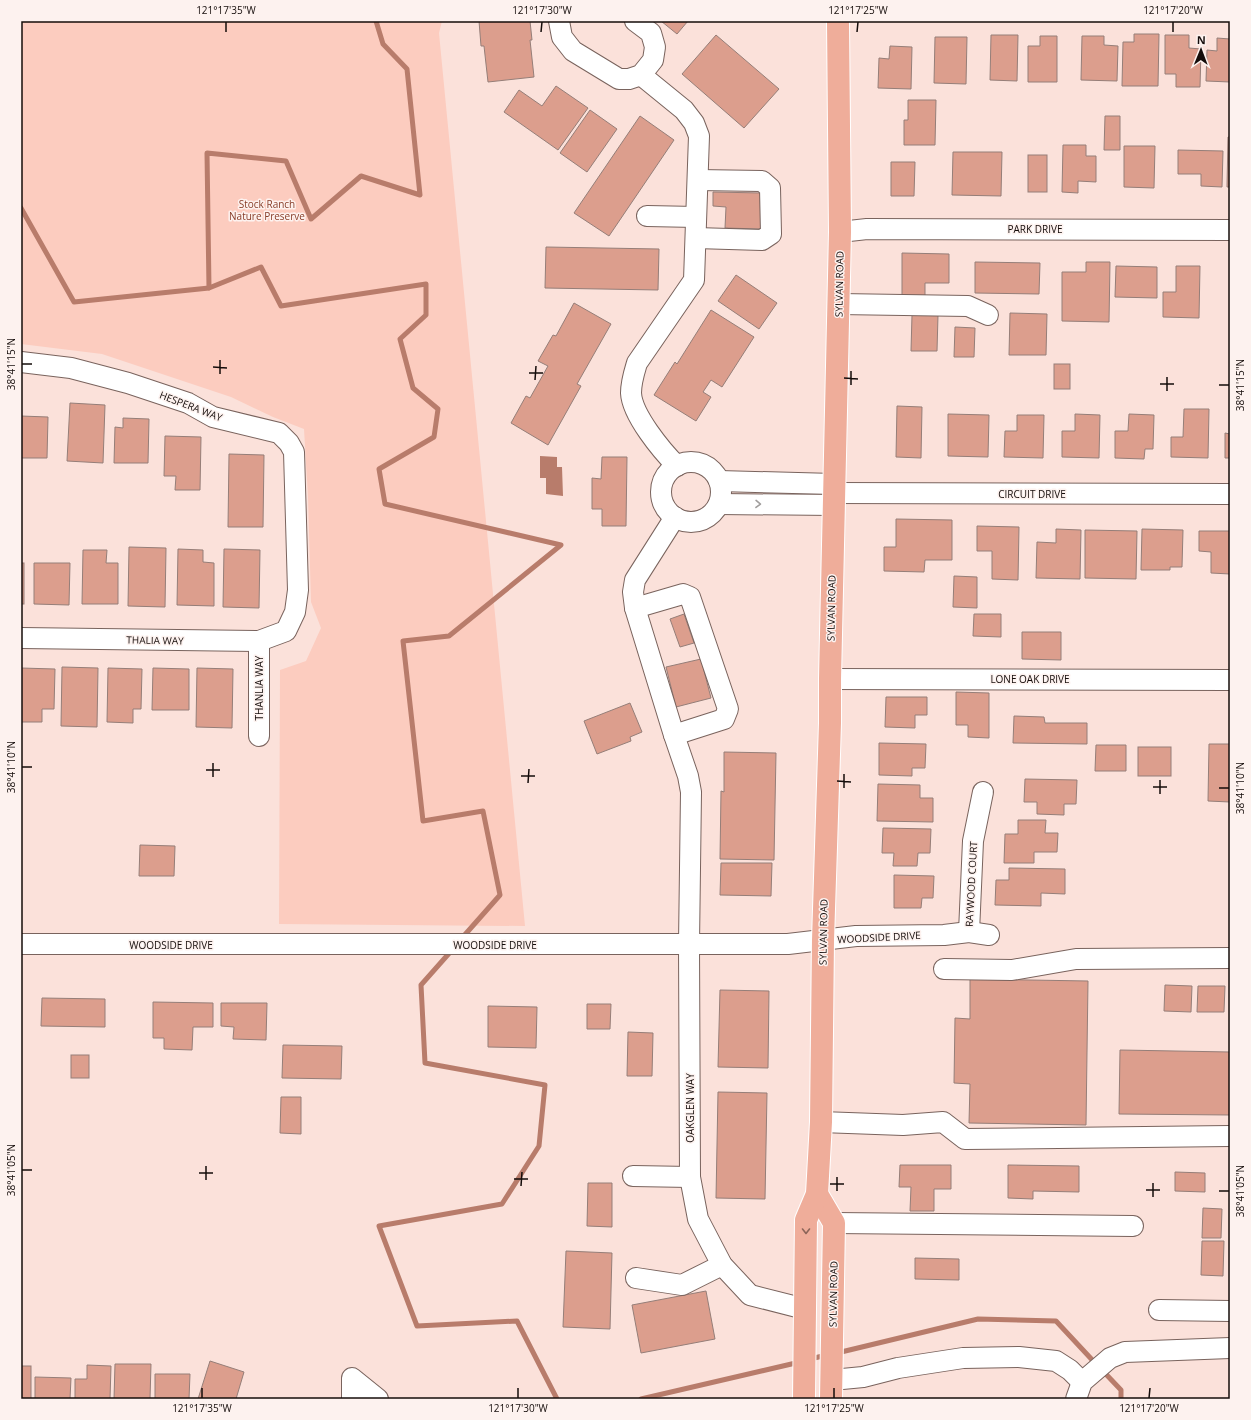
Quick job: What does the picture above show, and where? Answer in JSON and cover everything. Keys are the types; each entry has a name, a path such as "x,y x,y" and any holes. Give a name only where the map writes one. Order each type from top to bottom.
{"main road":[{"name":"SYLVAN ROAD","path":"804,1399 806,1220 817,1194 821,1122 823,940 830,730 839,304 840,232 838,21"},
{"path":"817,1194 834,1223"},
{"name":"SYLVAN ROAD","path":"832,1382 834,1223"}],"street":[{"path":"559,21 562,37 573,51 619,79 629,80 641,75 653,60 655,47 651,33 635,21"},
{"path":"641,75 684,110 694,123 699,136 694,280 637,362 632,378 631,394 636,411 663,452 677,466"},
{"path":"696,238 762,240 771,234 770,188 762,181 698,180"},
{"path":"647,216 696,217"},
{"name":"PARK DRIVE","path":"840,232 867,229 1230,230"},
{"path":"839,304 968,306 988,315"},
{"name":"HESPERA WAY","path":"21,362 71,368 128,383 188,404 213,417 279,433 289,443 294,452 298,590 295,612 286,631"},
{"path":"686,463 697,463 706,466 714,472 719,481 722,491 719,504 716,510 708,517 700,521 690,522 680,520 666,508 662,499 664,480 677,466 686,463"},
{"path":"719,481 834,494"},
{"path":"719,504 834,494"},
{"name":"CIRCUIT DRIVE","path":"834,494 1230,494"},
{"name":"OAKGLEN WAY","path":"675,517 635,580 633,592 635,608 688,776 691,792 688,944 690,1177 698,1219 722,1265 750,1295 806,1310"},
{"path":"635,608 683,594 690,597 728,709 724,719 674,735"},
{"name":"THALIA WAY","path":"21,638 259,641 286,631"},
{"name":"THANLIA WAY","path":"259,641 259,736"},
{"name":"LONE OAK DRIVE","path":"830,679 1230,680"},
{"name":"RAYWOOD COURT","path":"983,792 973,841 968,932 989,935"},
{"name":"WOODSIDE DRIVE","path":"21,944 788,944 856,936 944,935 968,932"},
{"path":"944,969 1012,970 1076,959 1230,958"},
{"path":"821,1122 903,1125 943,1122 965,1139 1230,1136"},
{"path":"633,1176 690,1177"},
{"path":"834,1223 1133,1226"},
{"path":"636,1278 682,1285 722,1265"},
{"path":"1159,1310 1230,1311"},
{"path":"832,1382 863,1377 898,1368 963,1358 1019,1357 1056,1361 1070,1370 1083,1386 1109,1360 1125,1352 1230,1348"},
{"path":"352,1399 352,1378 378,1399"}],"green space":[{"name":"Stock Ranch Nature Preserve","path":"21,21 442,21 439,33 525,926 279,924 280,670 306,661 321,628 311,602 308,497 304,429 273,417 231,397 102,354 21,344"}],"shaded area":[{"path":"540,456 557,457 557,467 562,467 563,496 546,494 546,478 540,478"}],"building":[{"path":"479,21 530,21 532,40 530,40 534,77 488,82 484,46 481,46"},
{"path":"661,21 688,21 677,34"},
{"path":"1134,34 1159,34 1158,86 1122,86 1123,42 1134,42"},
{"path":"716,35 779,89 744,128 682,74"},
{"path":"991,35 1018,35 1017,81 990,80"},
{"path":"1165,35 1189,35 1189,48 1201,49 1200,87 1176,87 1176,74 1165,74"},
{"path":"1040,36 1057,36 1057,82 1028,82 1028,46 1040,46"},
{"path":"1082,36 1104,36 1104,45 1118,46 1117,81 1081,80"},
{"path":"935,37 967,37 966,84 934,83"},
{"path":"1217,38 1230,39 1230,82 1206,81 1207,50 1217,51"},
{"path":"890,46 912,47 911,89 878,88 879,58 889,59"},
{"path":"556,86 588,108 558,150 504,112 519,90 542,106"},
{"path":"908,100 936,100 935,145 904,145 904,120 908,120"},
{"path":"590,110 617,129 587,172 560,153"},
{"path":"640,116 674,140 609,236 574,213"},
{"path":"1105,116 1120,116 1120,150 1104,150"},
{"path":"1228,137 1230,137 1230,187 1227,187"},
{"path":"1063,145 1086,145 1086,156 1096,156 1096,182 1078,181 1078,193 1062,192"},
{"path":"1124,146 1155,146 1154,188 1124,187"},
{"path":"1178,150 1223,151 1222,187 1201,186 1201,174 1178,174"},
{"path":"953,152 1002,152 1001,196 952,195"},
{"path":"1028,155 1047,155 1047,192 1028,192"},
{"path":"891,162 915,162 914,196 891,196"},
{"path":"713,192 762,193 761,229 725,228 726,207 713,206"},
{"path":"546,247 659,249 658,290 545,288"},
{"path":"902,253 949,254 949,283 925,283 925,297 902,296"},
{"path":"975,262 1040,263 1039,294 975,293"},
{"path":"1086,262 1110,262 1109,322 1062,321 1062,272 1086,272"},
{"path":"1116,266 1157,267 1157,298 1115,297"},
{"path":"1176,266 1200,266 1199,318 1163,317 1163,292 1176,292"},
{"path":"736,275 777,303 759,329 718,301"},
{"path":"574,303 611,324 577,384 581,386 548,445 511,423 526,396 530,398 548,366 538,361 553,335 556,336"},
{"path":"711,310 754,337 722,387 711,380 703,392 711,397 696,421 654,395 675,362 677,364"},
{"path":"1010,313 1047,314 1046,355 1009,355"},
{"path":"912,315 938,315 937,351 911,351"},
{"path":"955,327 975,328 974,357 954,357"},
{"path":"1054,364 1070,364 1070,389 1054,389"},
{"path":"70,403 105,405 103,463 67,461"},
{"path":"897,406 922,407 921,458 896,457"},
{"path":"1184,409 1209,409 1208,458 1171,457 1171,437 1183,437"},
{"path":"948,414 989,415 988,457 948,456"},
{"path":"1075,414 1100,415 1099,458 1062,457 1062,431 1075,431"},
{"path":"1129,414 1154,415 1153,449 1145,449 1144,459 1115,458 1115,431 1128,431"},
{"path":"1017,415 1044,415 1043,458 1004,457 1005,431 1017,431"},
{"path":"21,416 48,417 47,458 21,458"},
{"path":"123,418 149,419 148,463 114,463 115,427 123,428"},
{"path":"1225,433 1230,434 1230,458 1225,458"},
{"path":"165,436 201,437 200,490 175,490 176,476 164,476"},
{"path":"229,454 264,455 263,527 228,527"},
{"path":"602,457 627,457 626,526 602,526 602,509 592,509 592,478 601,479"},
{"path":"896,519 952,520 952,560 925,560 924,572 884,571 884,547 896,547"},
{"path":"977,526 1019,527 1018,580 992,579 992,551 977,551"},
{"path":"1056,529 1081,530 1080,579 1036,578 1037,542 1056,543"},
{"path":"1142,529 1183,530 1182,567 1170,567 1170,570 1141,570"},
{"path":"1085,530 1137,531 1136,579 1085,578"},
{"path":"1199,531 1230,531 1230,574 1211,573 1211,552 1199,551"},
{"path":"129,547 166,548 165,607 128,606"},
{"path":"178,549 203,550 203,562 214,563 214,606 177,605"},
{"path":"224,549 260,550 259,608 223,607"},
{"path":"83,550 107,550 106,563 118,563 118,604 82,604"},
{"path":"21,563 24,563 24,604 21,604"},
{"path":"34,563 70,563 69,605 34,604"},
{"path":"954,576 977,577 977,608 953,607"},
{"path":"684,614 694,643 680,647 670,619"},
{"path":"974,614 1001,614 1001,637 973,636"},
{"path":"1022,632 1061,632 1061,660 1022,659"},
{"path":"701,659 711,698 676,707 666,667"},
{"path":"62,667 98,668 97,727 61,726"},
{"path":"21,668 55,669 54,709 42,709 42,722 21,722"},
{"path":"108,668 142,669 141,709 133,709 133,723 107,722"},
{"path":"153,668 189,669 189,710 152,710"},
{"path":"197,668 233,669 232,728 196,727"},
{"path":"956,692 989,693 989,738 968,737 968,725 956,725"},
{"path":"886,697 927,697 927,715 915,715 915,728 885,727"},
{"path":"630,703 642,732 630,737 631,741 597,754 584,721"},
{"path":"1014,716 1044,717 1045,723 1087,723 1087,744 1013,743"},
{"path":"879,743 926,744 925,768 912,768 912,776 879,775"},
{"path":"1209,744 1230,744 1230,802 1208,801"},
{"path":"1096,745 1126,745 1126,771 1095,771"},
{"path":"1138,747 1171,747 1171,776 1138,776"},
{"path":"724,752 776,753 774,860 720,859 721,791 724,792"},
{"path":"1025,779 1077,780 1076,804 1064,804 1064,815 1037,814 1037,802 1024,802"},
{"path":"878,784 920,785 920,798 933,798 933,822 877,821"},
{"path":"1018,820 1046,820 1045,833 1058,833 1057,852 1034,852 1034,863 1004,863 1005,834 1018,834"},
{"path":"883,828 931,829 930,853 918,853 917,866 893,866 894,853 882,853"},
{"path":"140,845 175,846 174,876 139,876"},
{"path":"721,863 772,863 771,896 720,895"},
{"path":"1009,868 1065,869 1065,894 1041,893 1041,906 995,905 996,880 1009,880"},
{"path":"894,875 934,876 933,898 922,898 921,908 894,908"},
{"path":"970,979 1088,981 1086,1125 969,1123 970,1084 954,1083 955,1018 970,1019"},
{"path":"1165,985 1192,986 1191,1012 1164,1011"},
{"path":"1198,986 1225,986 1224,1012 1197,1012"},
{"path":"720,990 769,991 768,1068 718,1067"},
{"path":"42,998 105,999 105,1027 41,1026"},
{"path":"153,1002 213,1003 213,1027 193,1027 192,1050 164,1049 164,1038 153,1038"},
{"path":"221,1003 267,1003 266,1040 233,1039 234,1027 221,1026"},
{"path":"587,1004 611,1004 610,1029 587,1029"},
{"path":"488,1006 537,1007 536,1048 488,1047"},
{"path":"628,1032 653,1033 652,1076 627,1076"},
{"path":"283,1045 342,1046 341,1079 282,1078"},
{"path":"1120,1050 1230,1052 1230,1115 1119,1114"},
{"path":"71,1055 89,1055 89,1078 71,1078"},
{"path":"718,1092 767,1093 765,1199 716,1198"},
{"path":"281,1097 301,1097 301,1134 280,1133"},
{"path":"900,1165 951,1165 951,1189 934,1189 934,1211 910,1211 911,1187 899,1187"},
{"path":"1008,1165 1079,1166 1079,1192 1033,1191 1033,1199 1008,1198"},
{"path":"1175,1172 1205,1173 1205,1192 1175,1191"},
{"path":"588,1183 612,1183 612,1227 587,1226"},
{"path":"1203,1208 1222,1209 1221,1238 1202,1238"},
{"path":"1202,1241 1224,1241 1223,1276 1201,1275"},
{"path":"566,1251 612,1253 610,1329 563,1327"},
{"path":"915,1258 959,1259 959,1280 915,1279"},
{"path":"706,1291 715,1339 641,1353 632,1305"},
{"path":"210,1361 244,1372 236,1399 198,1399"},
{"path":"115,1364 151,1364 150,1399 114,1399"},
{"path":"87,1365 111,1366 110,1399 75,1399 75,1379 87,1379"},
{"path":"21,1366 31,1366 31,1399 21,1399"},
{"path":"155,1374 190,1374 189,1399 155,1399"},
{"path":"35,1377 71,1378 70,1399 35,1399"}],"waterway":[{"path":"209,288 207,153 286,161 311,219 361,176 420,195 407,69 383,44 376,21"},
{"path":"21,208 74,302 209,288 261,267 281,306 426,284 426,315 400,339 413,388 438,409 434,437 379,469 385,504 561,545 449,636 403,641 423,821 483,811 500,895 462,938"},
{"path":"452,950 421,985 425,1063 545,1085 539,1146 502,1204 379,1226 417,1326 517,1321 557,1399"},
{"path":"837,1353 978,1319 1056,1321 1096,1364"},
{"path":"810,1359 827,1355"},
{"path":"641,1399 800,1362"},
{"path":"1102,1370 1121,1390 1121,1399"}]}
